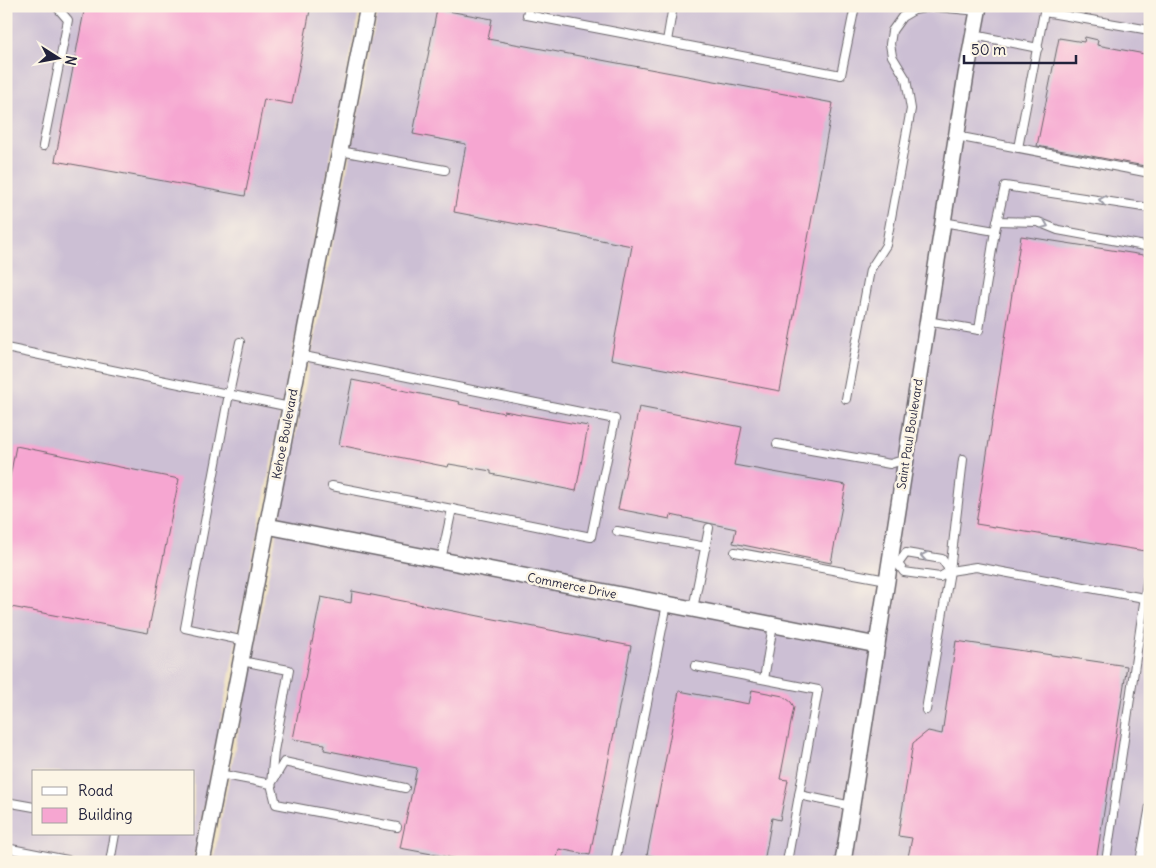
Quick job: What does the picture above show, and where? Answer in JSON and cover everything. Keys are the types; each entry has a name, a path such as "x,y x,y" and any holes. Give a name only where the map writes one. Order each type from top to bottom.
{"street":[{"name":"Kehoe Boulevard","path":"202,862 368,6"},
{"name":"Saint Paul Boulevard","path":"843,862 887,580 894,564 906,459 927,321 956,136 979,9"},
{"name":"Commerce Drive","path":"267,526 877,645"}],"lane":[{"path":"43,146 68,20 56,6"},
{"path":"529,6 527,15 841,75 855,6"},
{"path":"667,41 673,6"},
{"path":"846,399 870,270 886,244 912,109 906,79 892,56 890,44 892,31 902,17 914,10 928,6 979,9"},
{"path":"1018,148 1045,9 1150,30"},
{"path":"974,35 1038,48"},
{"path":"956,136 1150,173"},
{"path":"340,151 446,170"},
{"path":"927,321 979,330 1004,186 1150,208"},
{"path":"997,221 1038,222 1058,230 1150,247"},
{"path":"943,222 995,231"},
{"path":"240,342 185,628 245,641"},
{"path":"6,348 290,407"},
{"path":"299,355 616,419 591,537 332,486"},
{"path":"777,444 890,464 906,459"},
{"path":"926,710 950,571 963,459"},
{"path":"441,560 452,509"},
{"path":"694,609 709,528"},
{"path":"617,531 706,547"},
{"path":"735,552 887,580"},
{"path":"950,571 942,559 906,553 894,564 904,572 940,577 950,571 976,567 1144,598"},
{"path":"1106,862 1150,562"},
{"path":"615,862 667,604"},
{"path":"764,679 773,625"},
{"path":"241,661 289,670 274,751 271,784 276,804 398,827"},
{"path":"694,666 818,690 787,862"},
{"path":"271,784 284,762 405,788"},
{"path":"219,774 271,784"},
{"path":"799,795 852,806"},
{"path":"6,802 32,807"},
{"path":"1140,862 1147,834 1150,806"},
{"path":"110,862 116,836"},
{"path":"6,848 70,861"}],"shaded area":[{"path":"6,6 360,6 193,862 6,862"},
{"path":"379,6 1150,6 1150,862 213,862"}],"building":[{"path":"85,6 288,6 310,10 292,104 264,99 245,196 55,161"},
{"path":"437,9 492,19 488,39 833,103 780,391 611,359 632,246 454,212 466,144 413,134"},
{"path":"1085,37 1098,40 1097,45 1150,55 1150,167 1037,146 1059,38 1084,42"},
{"path":"1021,236 1150,256 1150,520 1145,551 976,524"},
{"path":"352,380 504,413 504,411 588,426 576,491 491,474 491,471 449,464 448,467 339,445"},
{"path":"639,407 742,427 734,465 846,485 831,563 733,543 736,529 671,515 670,519 618,509"},
{"path":"16,446 179,479 148,633 6,606 6,497"},
{"path":"352,591 631,646 590,855 559,849 556,862 474,862 400,848 417,768 324,750 325,744 293,739 321,597 351,603"},
{"path":"956,641 1127,666 1096,862 922,862 922,860 908,857 912,838 898,836 913,743 928,731 942,734"},
{"path":"752,690 783,696 794,707 780,779 788,780 780,820 772,818 764,862 682,862 647,855 679,691 749,704"}]}
